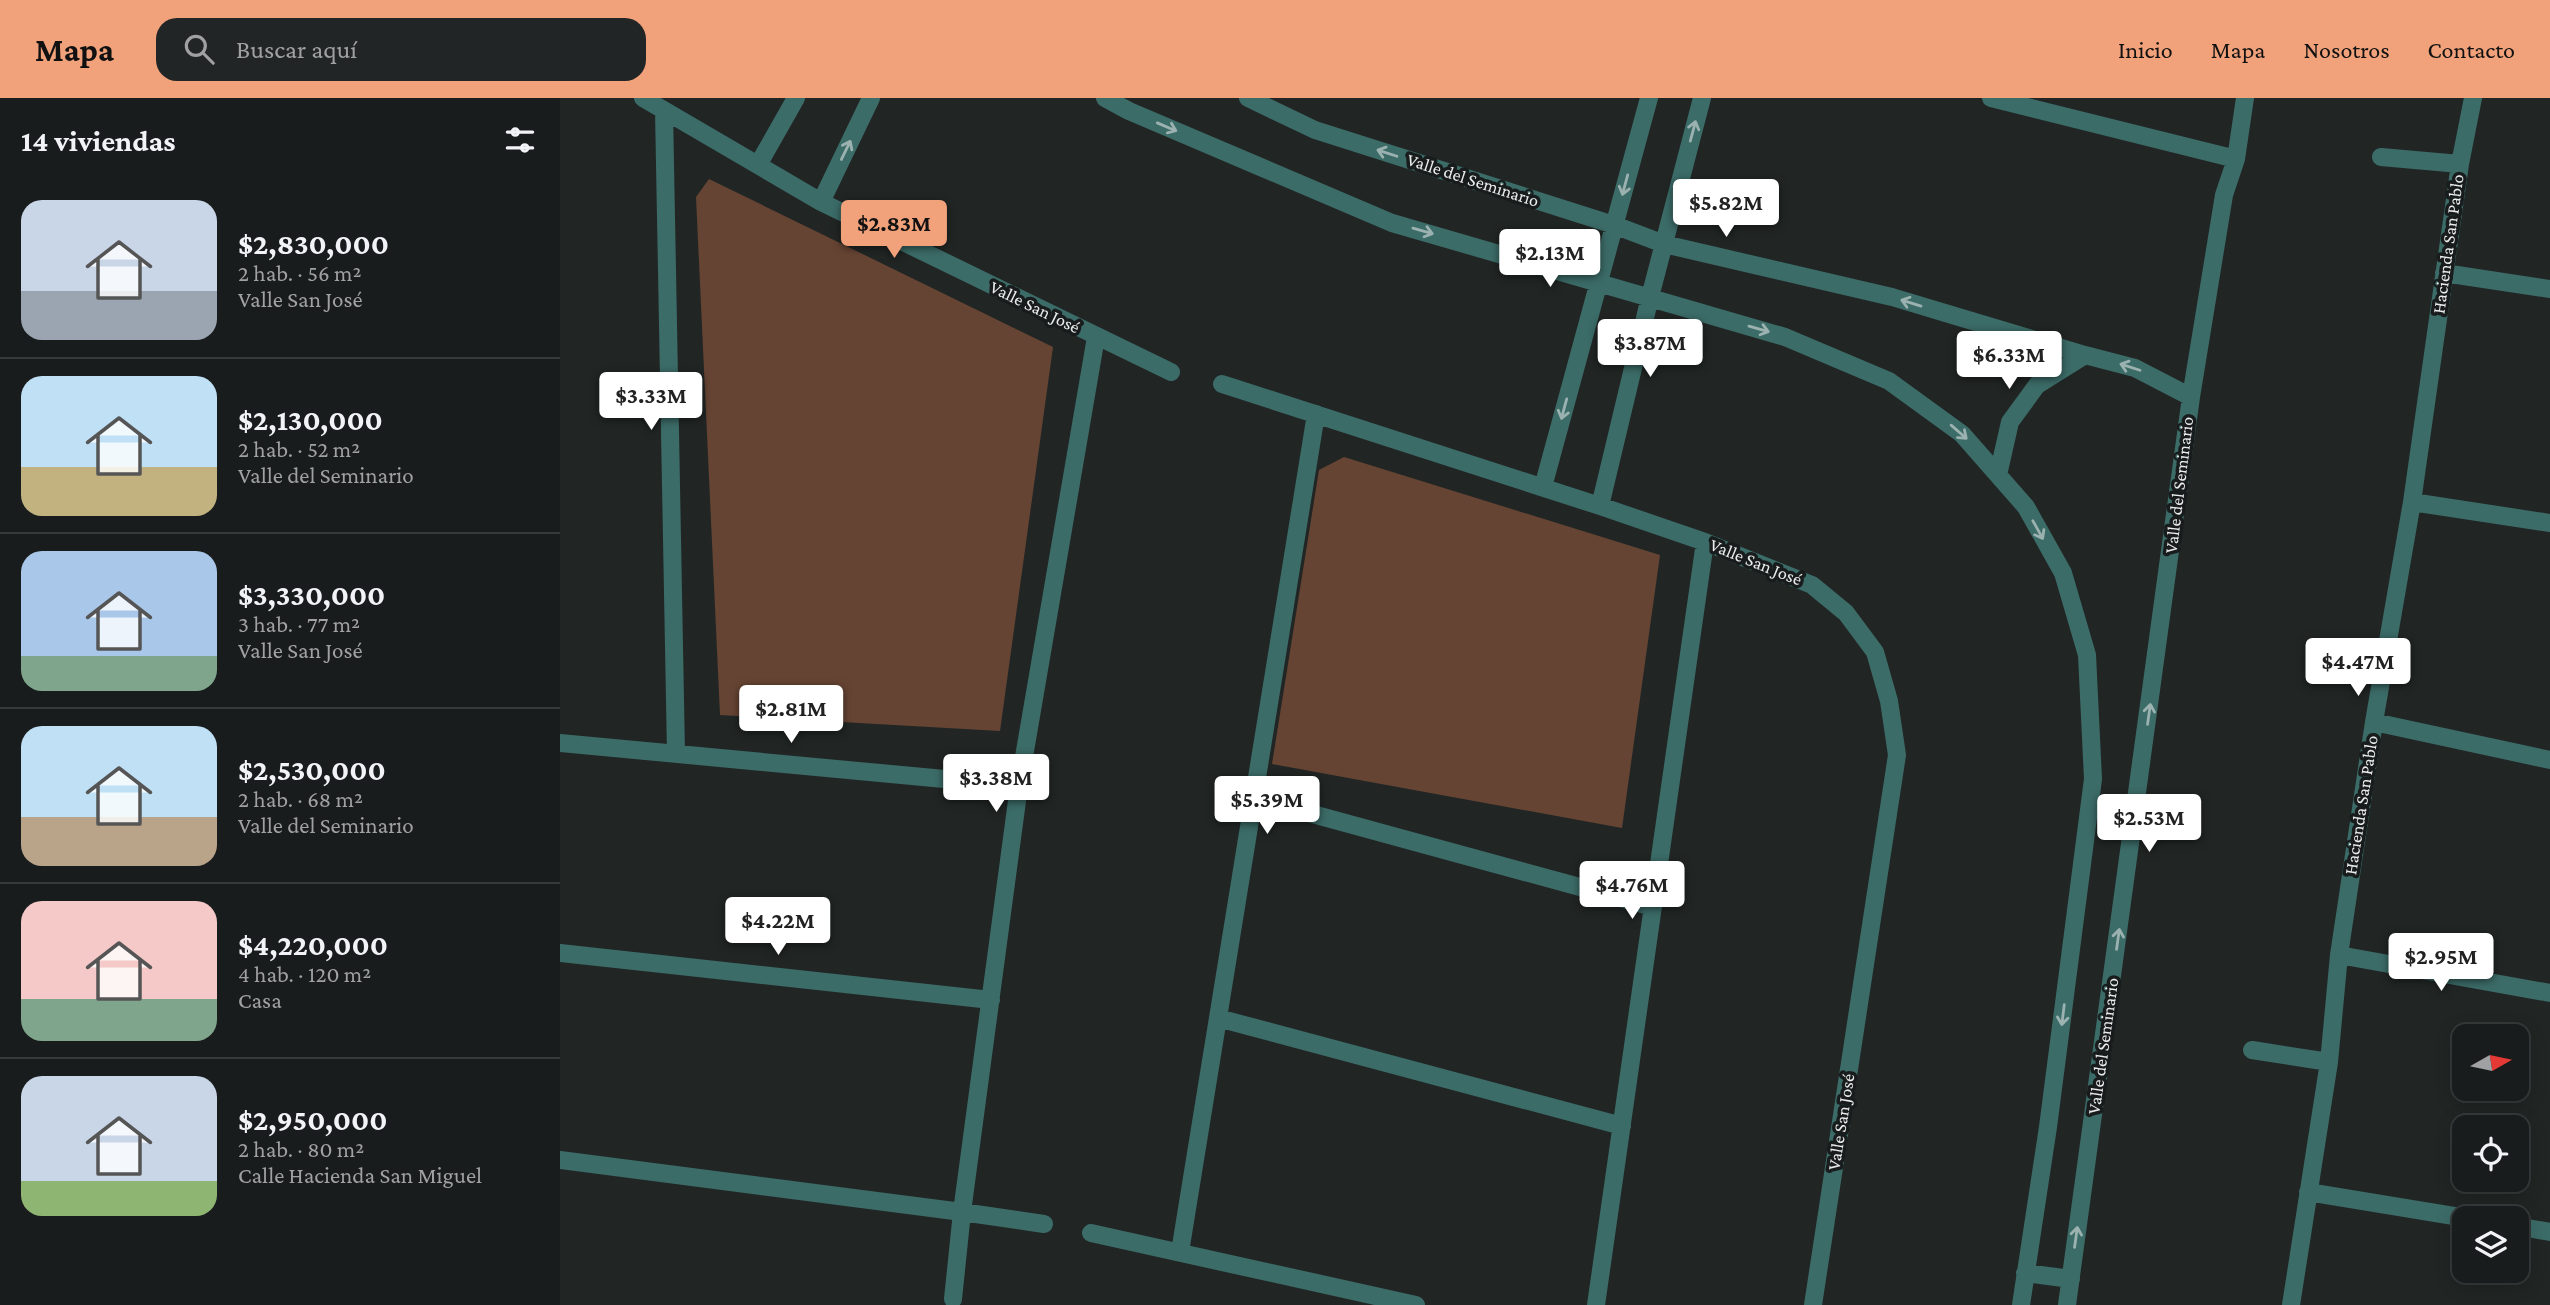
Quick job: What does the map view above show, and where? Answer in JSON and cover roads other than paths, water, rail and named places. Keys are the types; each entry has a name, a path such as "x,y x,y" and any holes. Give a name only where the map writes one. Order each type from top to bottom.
{"street":[{"name":"Valle San José","path":"643,98 821,202 1171,372"},
{"path":"758,166 796,98"},
{"path":"821,202 872,98"},
{"path":"1105,98 1129,111 1392,223 1785,337 1889,381 1962,433 2025,507 2063,573 2087,654 2093,779 2048,1127 2021,1305"},
{"name":"Valle del Seminario","path":"1248,98 1315,130 1615,225 1664,244 1892,297 2135,368 2191,397 2067,1305"},
{"path":"1543,487 1649,98"},
{"path":"1600,506 1650,297 1702,98"},
{"path":"1992,98 2027,102 2236,159"},
{"path":"2191,397 2224,195 2236,159 2245,98"},
{"name":"Hacienda San Pablo","path":"2291,1305 2329,1062 2339,955 2374,723 2412,502 2460,164 2473,98"},
{"path":"664,110 676,754"},
{"path":"2381,158 2460,164"},
{"path":"2444,273 2550,289"},
{"path":"953,1299 962,1212 1019,786 1096,337"},
{"path":"1998,475 2010,422 2030,394 2037,385 2085,355"},
{"name":"Valle San José","path":"1222,384 1705,541 1812,584 1846,613 1875,652 1891,715 1896,755 1813,1305"},
{"path":"1180,1252 1316,414"},
{"path":"2412,502 2550,523"},
{"path":"1596,1305 1705,541"},
{"path":"2374,723 2550,760"},
{"path":"560,743 1019,786"},
{"path":"1254,798 1653,907"},
{"path":"560,953 991,1000"},
{"path":"2339,955 2550,993"},
{"path":"1218,1018 1622,1126"},
{"path":"2252,1050 2329,1062"},
{"path":"560,1160 1044,1224"},
{"path":"2308,1192 2452,1216"},
{"path":"2529,1228 2550,1232"},
{"path":"1091,1233 1416,1305"},
{"path":"2025,1273 2071,1279"}]}
